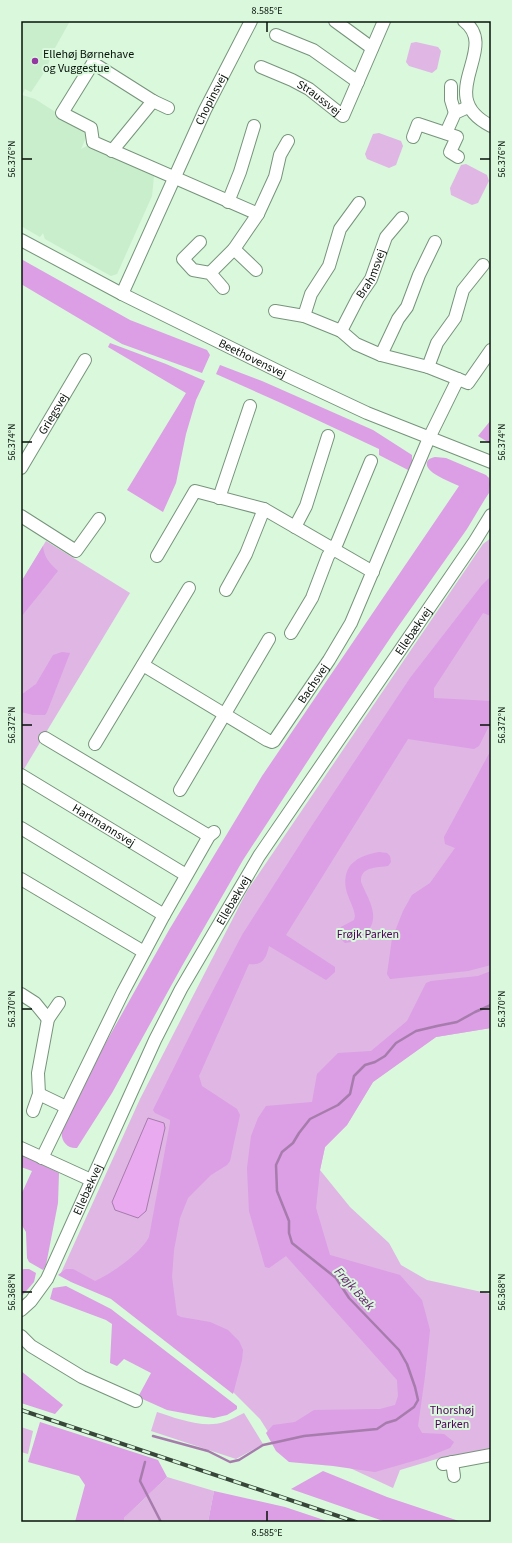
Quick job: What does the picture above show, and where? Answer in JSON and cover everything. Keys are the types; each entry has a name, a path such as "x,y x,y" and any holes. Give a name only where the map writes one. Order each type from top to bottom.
{"street":[{"name":"Chopinsvej","path":"122,294 205,110 251,21"},
{"path":"335,21 372,48"},
{"name":"Straussvej","path":"260,67 292,80 309,89 343,116 384,21"},
{"path":"464,21 473,32 476,43 466,86 468,107 474,115 491,126"},
{"path":"276,35 313,50 358,82"},
{"path":"168,108 153,101 93,63 62,113 91,128 93,142 258,214"},
{"path":"446,134 455,113 451,100 451,86"},
{"path":"112,151 153,101"},
{"path":"455,113 468,107"},
{"path":"412,137 418,124 457,137 450,152 458,157"},
{"path":"228,202 240,172 254,126"},
{"path":"210,273 234,249 258,214 275,177 280,155 288,141"},
{"path":"304,316 311,294 329,266 340,229 359,203"},
{"name":"Brahmsvej","path":"341,331 358,298 371,279 386,237 402,218"},
{"name":"Beethovensvej","path":"21,240 122,294 288,376 367,413 491,462"},
{"path":"200,242 183,259 193,270 210,273 223,288"},
{"path":"381,355 398,319 407,307 419,275 435,242"},
{"path":"234,249 256,270"},
{"path":"428,368 437,343 455,318 463,290 483,265"},
{"path":"275,311 304,316 341,331 356,344 381,355 428,368 468,383 491,350"},
{"name":"Griegsvej","path":"21,468 85,360"},
{"path":"429,438 458,379"},
{"path":"219,498 250,406"},
{"path":"295,527 306,506 328,436"},
{"name":"Bachsvej","path":"143,665 267,740 272,742 274,741 316,680 351,623 429,438"},
{"path":"291,633 312,598 328,556 337,543 372,461"},
{"path":"157,556 195,491 264,509 373,572"},
{"path":"226,590 246,554 264,509"},
{"name":"Ellebækvej","path":"21,1310 31,1301 47,1278 152,1046 181,989 259,856 475,541 491,515"},
{"path":"21,516 76,551 99,519"},
{"path":"95,744 189,588"},
{"path":"180,790 269,639"},
{"path":"42,1158 123,992 186,875 211,834 45,738"},
{"name":"Hartmannsvej","path":"21,775 186,875"},
{"path":"21,828 164,915"},
{"path":"21,879 144,952"},
{"path":"21,994 35,1003 48,1019"},
{"path":"34,1110 39,1094 38,1073 48,1019 59,1003"},
{"path":"39,1094 66,1107"},
{"path":"21,1148 91,1180"},
{"path":"21,1336 31,1346 82,1377 136,1402"},
{"path":"454,1476 447,1463 491,1454"}],"shaded area":[{"path":"21,21 70,21 51,55 47,68 31,92 25,89 22,95 35,99 88,133 81,149 87,146 154,176 152,196 117,274 111,276 45,239 43,233 40,237 21,226"},
{"path":"21,259 130,320 207,350 210,355 202,373 122,344 21,284"},
{"path":"110,343 166,364 205,381 196,400 186,434 176,483 163,512 127,490 186,393 108,347"},
{"path":"220,365 262,381 373,430 412,455 410,471 379,455 379,449 216,374"},
{"path":"491,420 491,444 478,436"},
{"path":"435,457 446,458 486,475 489,478 490,484 489,493 467,529 395,631 328,730 243,860 182,966 112,1093 77,1148 70,1147 63,1140 62,1130 77,1094 169,930 262,776 459,486 439,477 430,470 427,466 427,462"},
{"path":"43,546 44,553 48,560 58,571 21,617 21,582"},
{"path":"491,576 491,616 483,613 434,688 434,698 491,701 491,722 479,746 474,749 408,739 286,935 335,967 335,972 326,980 269,946 267,954 261,962 258,964 249,964 199,1076 202,1086 237,1109 240,1115 230,1161 227,1165 211,1175 188,1198 180,1218 174,1250 172,1277 177,1315 210,1322 228,1330 239,1341 243,1350 242,1360 233,1394 111,1299 58,1275 66,1269 73,1269 95,1281 109,1274 133,1256 149,1237 170,1123 170,1120 155,1113 153,1110 196,1023 242,935 311,827 410,678 482,585"},
{"path":"62,652 70,653 45,715 33,715 21,712 21,695 36,684 53,655"},
{"path":"491,750 491,965 468,971 390,979 387,974 392,939 403,911 412,895 430,883 455,848 445,844 444,837"},
{"path":"379,852 387,853 390,856 391,862 388,866 366,870 361,877 361,882 372,908 373,920 371,926 360,938 345,943 340,938 339,931 341,927 354,920 355,916 346,889 345,880 349,867 364,856"},
{"path":"491,971 491,1028 436,1037 373,1082 347,1125 325,1147 320,1170 316,1208 330,1255 400,1275 422,1300 430,1330 418,1426 422,1433 444,1434 454,1442 450,1448 427,1457 375,1472 289,1462 276,1451 266,1433 273,1425 295,1422 314,1410 380,1409 395,1405 398,1396 397,1380 286,1256 269,1268 265,1267 249,1211 247,1168 251,1136 258,1118 266,1106 312,1102 317,1074 338,1053 371,1051 407,1021 426,983 431,981 478,976"},
{"path":"148,1118 164,1123 165,1128 146,1211 138,1218 115,1210 112,1202"},
{"path":"21,1154 59,1173 58,1203 46,1265 43,1270 29,1262 27,1258 26,1232 21,1224 21,1195 32,1171 21,1167"},
{"path":"29,1269 36,1273 34,1282 21,1297 21,1270"},
{"path":"66,1286 111,1309 237,1406 237,1409 227,1415 214,1418 167,1410 138,1397 151,1373 124,1359 117,1366 110,1363 112,1324 106,1320 50,1299 53,1288"},
{"path":"21,1371 63,1405 55,1414 21,1403"},
{"path":"40,1422 158,1460 167,1477 124,1518 124,1522 75,1522 85,1485 79,1476 28,1462"},
{"path":"323,1471 387,1497 462,1522 386,1522 291,1489"},
{"path":"214,1491 285,1507 330,1522 208,1522"}],"green space":[{"path":"416,42 438,47 441,51 437,69 432,73 409,66 406,62 411,43"},
{"path":"379,133 401,141 403,146 396,165 389,168 367,159 365,154 373,134"},
{"path":"466,164 487,175 489,181 478,203 472,205 451,195 450,188 461,165"},
{"name":"Frøjk Parken","path":"491,538 491,1028 436,1037 373,1082 347,1125 325,1147 320,1170 350,1207 389,1243 401,1265 427,1280 491,1294 491,1449 448,1458 440,1458 400,1470 393,1488 350,1468 282,1454 260,1419 227,1386 114,1298 60,1275 140,1099 247,891 483,544"},
{"path":"46,541 130,593 21,774 21,582"},
{"path":"157,1412 190,1422 208,1424 224,1422 244,1413 263,1444 236,1459 151,1431"},
{"path":"21,1427 33,1431 28,1454 21,1452"},
{"path":"167,1477 214,1491 208,1522 124,1522 124,1518"}],"waterway":[{"name":"Frøjk Bæk","path":"153,1436 208,1451 230,1462 239,1460 263,1445 304,1436 377,1429 386,1423 396,1420 414,1407 418,1400 415,1387 407,1364 399,1350 349,1298 336,1278 292,1243 289,1233 289,1221 277,1191 276,1165 282,1152 293,1143 310,1119 338,1105 350,1094 354,1076 365,1065 375,1062 385,1056 396,1043 416,1031 457,1022 491,1005"},
{"name":"Frøjk Bæk","path":"145,1462 140,1481 161,1522"}],"railway":[{"path":"21,1410 356,1522"}],"place":[{"name":"Ellehøj Børnehave og Vuggestue","path":"35,61"}],"park label":[{"name":"Thorshøj Parken","path":"452,1417"}]}
